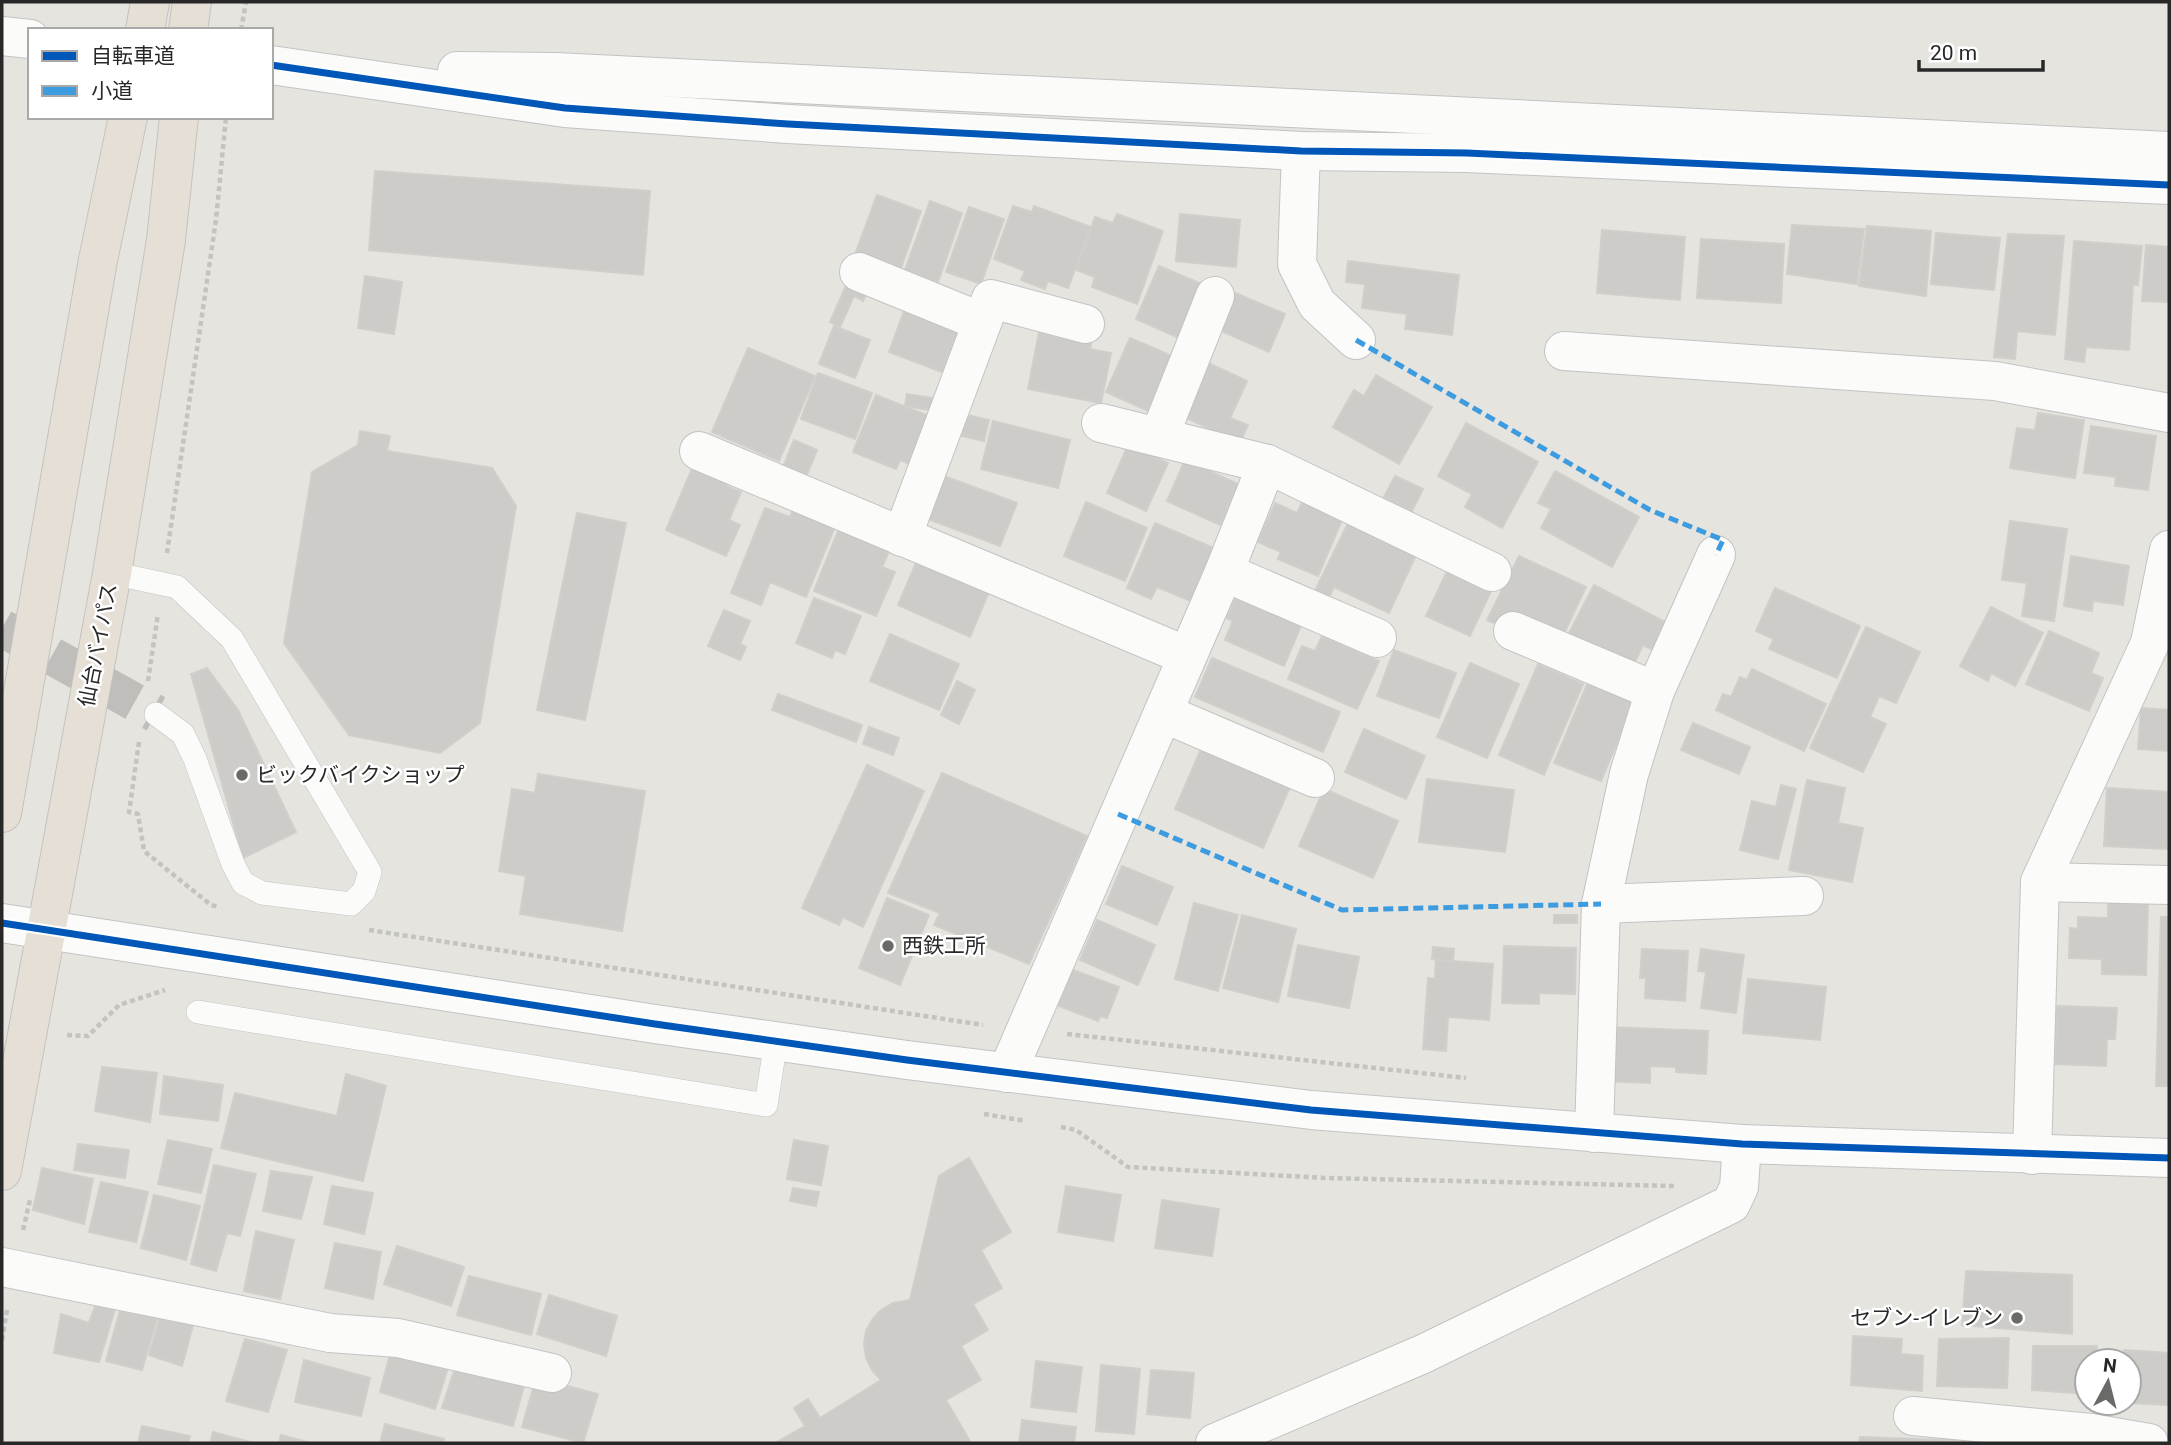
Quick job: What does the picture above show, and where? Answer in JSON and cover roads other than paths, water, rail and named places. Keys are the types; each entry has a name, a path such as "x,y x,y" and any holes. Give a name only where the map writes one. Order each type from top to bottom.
{"highway":[{"path":"2,813 98,260 128,119"},
{"name":"仙台バイパス","path":"17,1181 47,931 111,573 166,240 179,119"}],"street":[{"path":"2,36 28,39"},
{"path":"288,66 565,108 788,124 1301,151 1467,153 2169,185"},
{"path":"288,66 555,72 2169,151"},
{"path":"1301,151 1297,264 1317,304 1356,340"},
{"path":"859,272 982,322"},
{"path":"1158,437 1214,296"},
{"path":"902,537 991,299 1086,324"},
{"path":"1564,351 1995,381 2169,413"},
{"path":"1101,423 1267,464 1492,572"},
{"path":"699,452 1187,656"},
{"path":"1007,1073 1224,572 1267,464"},
{"path":"2032,1155 2040,882 2160,643 2169,550"},
{"path":"1594,1133 1601,904 1629,774 1655,691 1716,555"},
{"path":"1224,572 1377,638"},
{"path":"1513,631 1655,691"},
{"path":"1163,713 1315,778"},
{"path":"2040,882 2169,885"},
{"path":"1601,904 1804,896"},
{"path":"2,923 776,1041 1007,1073 1311,1110 1742,1144 2169,1158"},
{"path":"1215,1443 1423,1354 1731,1204 1739,1187 1742,1144"},
{"path":"8,1268 330,1333 398,1338 552,1373"},
{"path":"1913,1416 2091,1433 2149,1443"}],"lane":[{"path":"111,573 177,587 232,639 370,872 365,891 351,904 262,893 243,883 233,864 195,759 183,734 148,723"},
{"path":"198,1012 766,1105 776,1041"}],"tunnel":[{"path":"2,628 156,714"}],"place":[{"name":"ビックバイクショップ","path":"242,775"},
{"name":"西鉄工所","path":"888,946"},
{"name":"セブン-イレブン","path":"2017,1318"}]}
